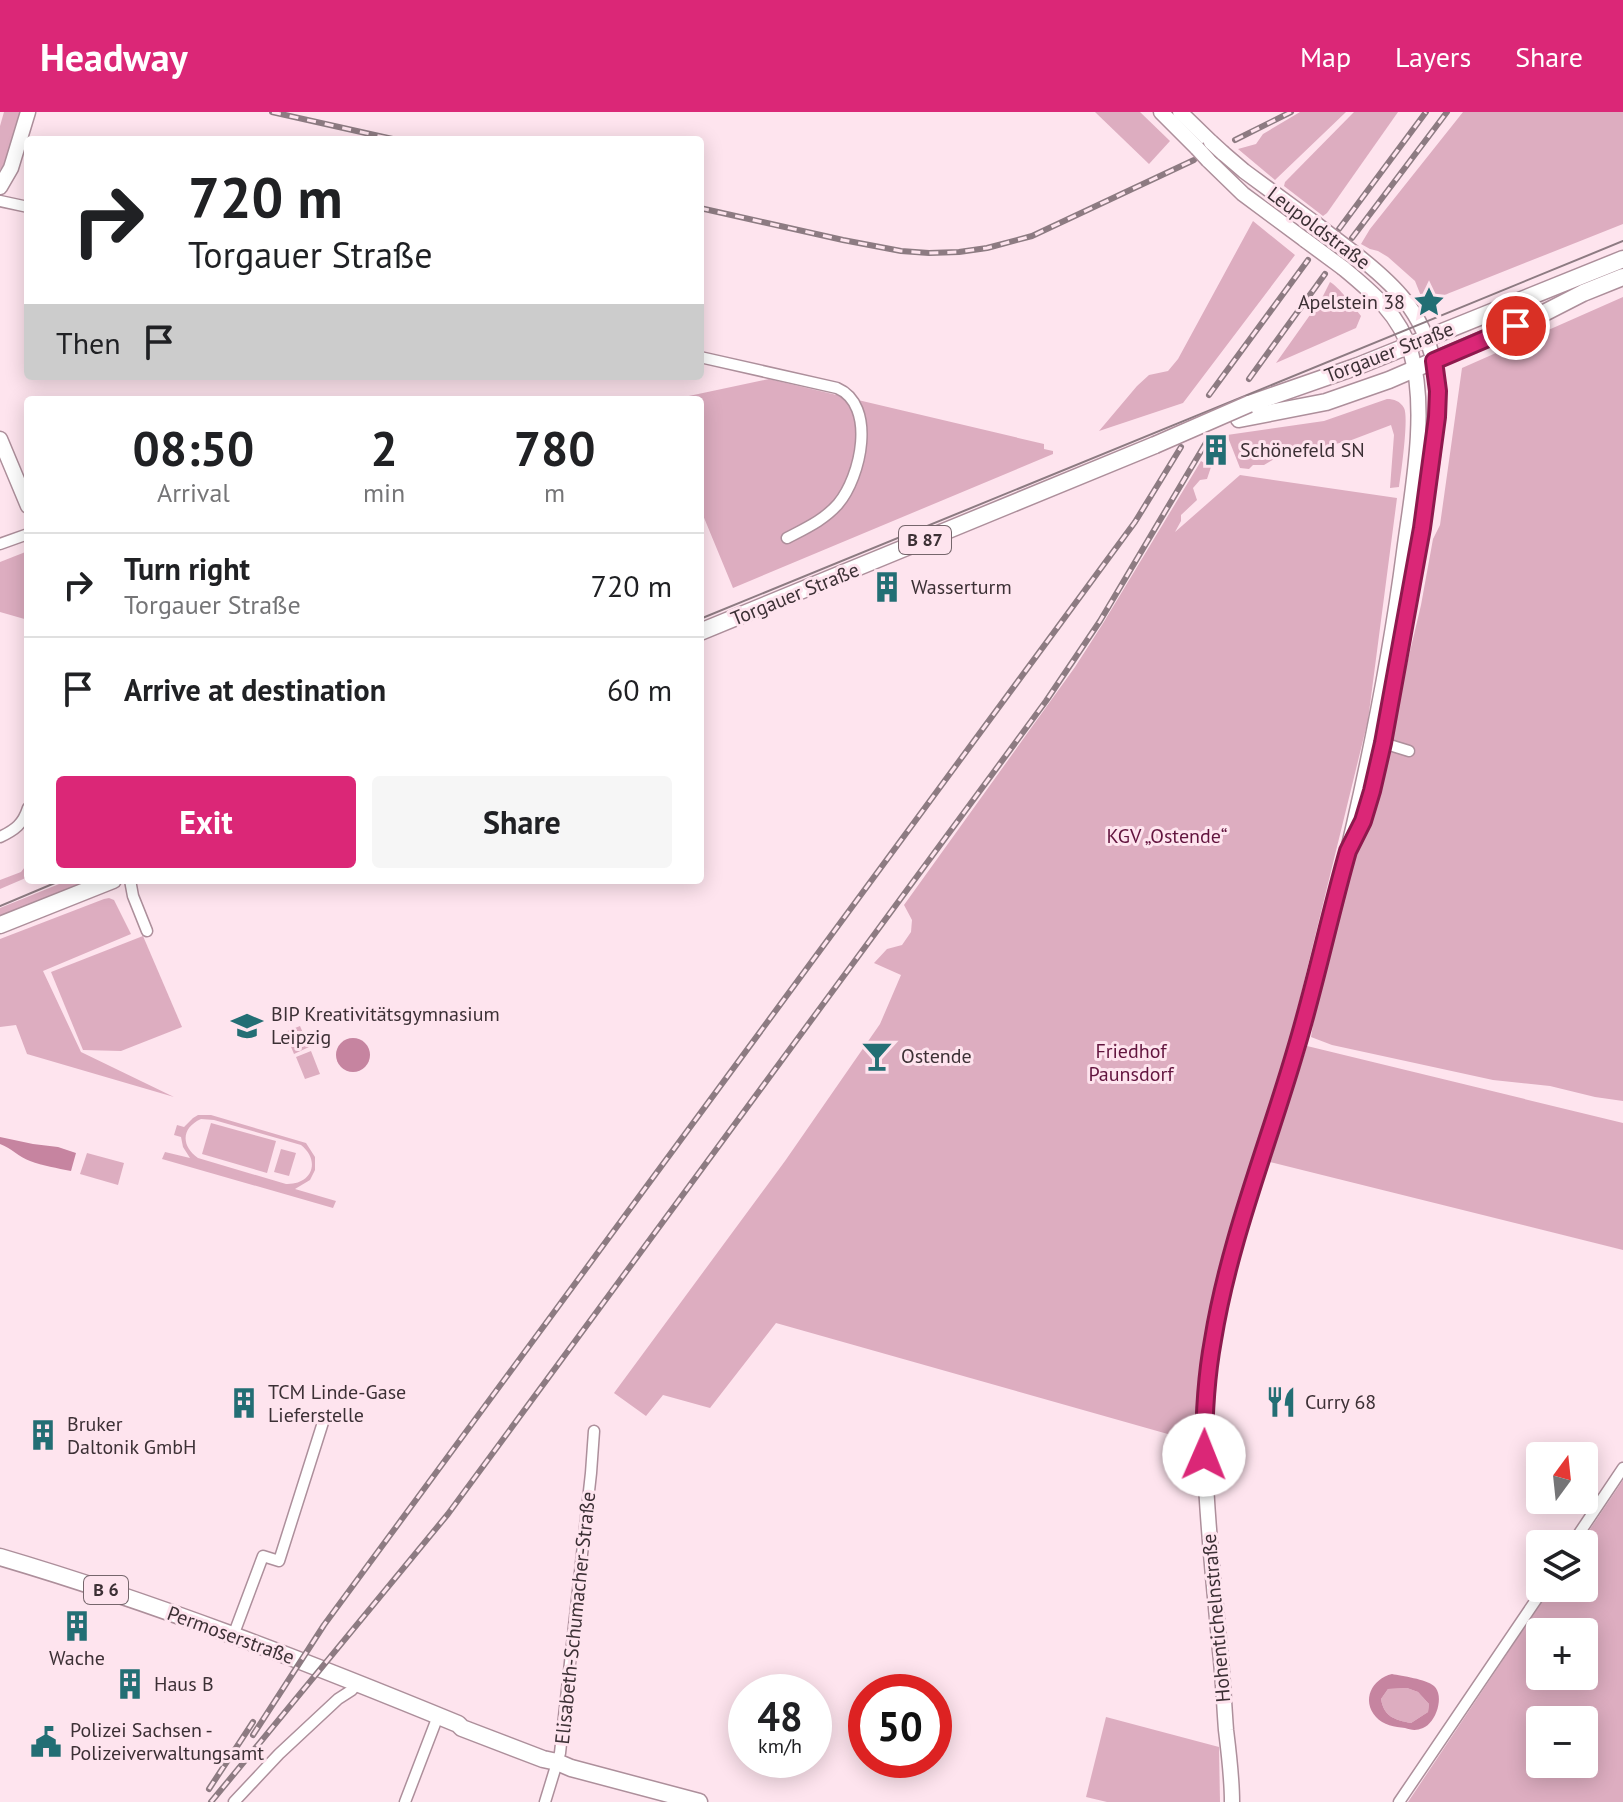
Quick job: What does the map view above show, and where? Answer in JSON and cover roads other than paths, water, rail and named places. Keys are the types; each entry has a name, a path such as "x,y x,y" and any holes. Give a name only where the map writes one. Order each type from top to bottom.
{"main road":[{"path":"0,187 11,168 28,112"},
{"name":"Leupoldstraße","path":"1161,112 1204,145 1223,153 1354,253 1400,293 1414,312 1434,361"},
{"name":"Leupoldstraße","path":"1180,112 1204,145 1208,160 1243,194 1374,293 1389,310 1409,346"},
{"name":"Torgauer Straße","path":"704,630 1249,404 1409,346 1623,259"},
{"name":"Torgauer Straße","path":"1152,446 1239,419 1326,402 1415,369 1623,277"},
{"name":"Hohentichelnstraße","path":"1232,1802 1206,1505 1204,1426 1211,1354 1236,1238 1295,1052 1348,851 1378,714 1400,583 1416,453 1418,406 1415,369 1409,346"},
{"name":"Hohentichelnstraße","path":"1348,851 1363,821 1383,743 1429,481 1438,391 1434,361"},
{"path":"0,439 24,496"},
{"path":"0,925 103,884"},
{"name":"Permoserstraße","path":"0,1557 102,1588 271,1648 462,1728 550,1761 699,1802"},
{"name":"Hohentichelnstraße","path":"1232,1780 1240,1802"}],"street":[{"path":"0,201 24,206"},
{"path":"704,358 837,388 855,401 861,449 851,484 839,503 819,522 787,538"},
{"path":"0,544 24,535"},
{"path":"1383,743 1409,751"},
{"path":"0,837 15,830 24,820"},
{"path":"131,884 147,931"},
{"path":"233,1636 263,1556 279,1561 325,1416"},
{"name":"Elisabeth-Schumacher-Straße","path":"545,1802 560,1750 594,1431"},
{"path":"1581,1530 1623,1468"},
{"path":"1399,1802 1535,1602"},
{"path":"234,1802 279,1754 356,1684"},
{"path":"405,1802 438,1716"}],"tram line":[{"path":"704,617 1623,241"},
{"path":"0,906 52,884"}],"railway":[{"path":"272,112 379,136"},
{"path":"1235,140 1291,112"},
{"path":"1339,229 1426,112"},
{"path":"1352,238 1447,112"},
{"path":"704,209 901,251 959,252 1032,236 1194,160"},
{"path":"1209,395 1308,260"},
{"path":"1249,379 1325,274"},
{"path":"211,1802 448,1514 1046,701 1100,621 1210,436"},
{"path":"253,1735 324,1625 1135,522 1181,447"},
{"path":"209,1789 253,1722"}],"place":[{"name":"Apelstein 38","path":"1429,302"},
{"name":"Schönefeld SN","path":"1216,450"},
{"name":"Wasserturm","path":"887,587"},
{"name":"BIP Kreativitätsgymnasium Leipzig","path":"247,1026"},
{"name":"Ostende","path":"877,1056"},
{"name":"Curry 68","path":"1281,1402"},
{"name":"TCM Linde-Gase Lieferstelle","path":"244,1403"},
{"name":"Bruker Daltonik GmbH","path":"43,1435"},
{"name":"Wache","path":"77,1626"},
{"name":"Haus B","path":"130,1684"},
{"name":"Polizei Sachsen - Polizeiverwaltungsamt","path":"46,1742"}],"park label":[{"name":"KGV „Ostende“","path":"1167,836"},
{"name":"Friedhof Paunsdorf","path":"1131,1062"}]}
